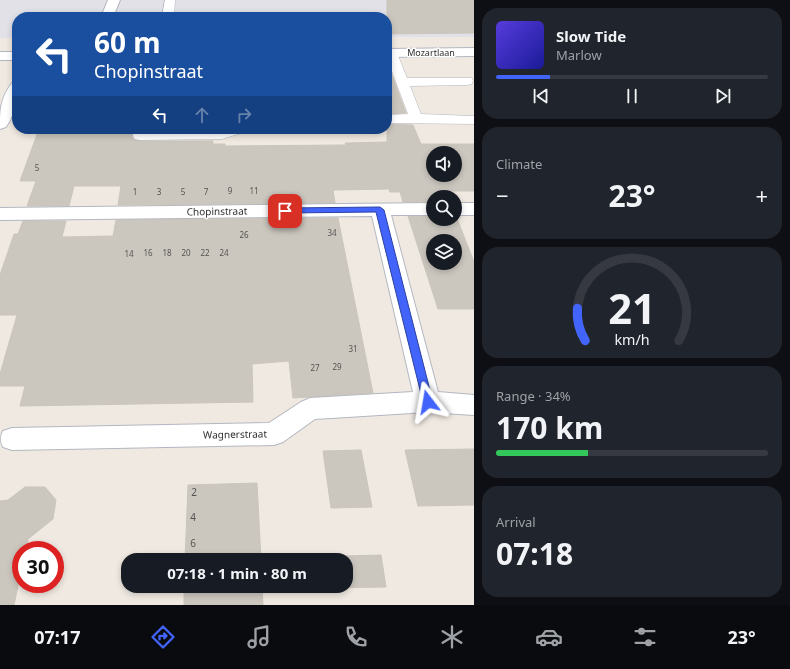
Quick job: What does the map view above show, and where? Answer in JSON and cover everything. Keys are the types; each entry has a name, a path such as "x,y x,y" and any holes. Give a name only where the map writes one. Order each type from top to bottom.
{"street":[{"path":"109,12 114,0"},
{"name":"Mozartlaan","path":"392,53 474,52"},
{"path":"0,56 12,56"},
{"path":"0,124 12,97"},
{"name":"Chopinstraat","path":"0,214 426,209"},
{"path":"462,209 474,209"},
{"path":"380,210 428,402"},
{"name":"Wagnerstraat","path":"12,438 274,434 310,409 428,402 474,405"}],"lane":[{"path":"169,12 170,0"},
{"path":"392,60 416,118"},
{"path":"402,82 467,81"},
{"path":"392,119 472,120"},
{"path":"140,134 140,136 222,136 227,134"}],"shaded area":[{"path":"0,0 474,0 474,37 392,37 392,12 12,12 12,38 0,38"}],"building":[{"path":"387,0 474,0 474,33 392,34 392,12 387,12"},
{"path":"392,75 406,113 392,114"},
{"path":"392,124 413,125 421,144 474,144 474,191 426,190 426,202 403,202 400,192 390,192 389,189 333,190 335,203 118,205 121,186 74,186 69,206 27,206 36,181 20,181 37,134 132,134 132,137 135,140 140,141 213,141 213,144 225,144 225,146 346,145 345,143 387,142 387,134 392,134"},
{"path":"408,216 426,216 426,226 460,226 474,262 474,309 438,309"},
{"path":"338,218 373,393 293,398 289,361 252,364 253,402 20,406 25,386 0,386 0,374 17,315 0,315 0,275 14,234 18,234 23,221 66,221 62,237 113,236 116,220"},
{"path":"474,449 474,505 418,506 405,450"},
{"path":"361,450 372,507 331,508 323,451"},
{"path":"257,483 261,553 185,553 188,485"},
{"path":"25,487 45,487 56,500 53,519 28,539 28,541 12,541 12,593 16,593 14,605 0,605 0,501 8,500"},
{"path":"381,555 386,587 353,587 353,556"},
{"path":"184,593 262,593 263,605 184,605"}],"route":[{"path":"285,211 380,210 428,402"}]}
